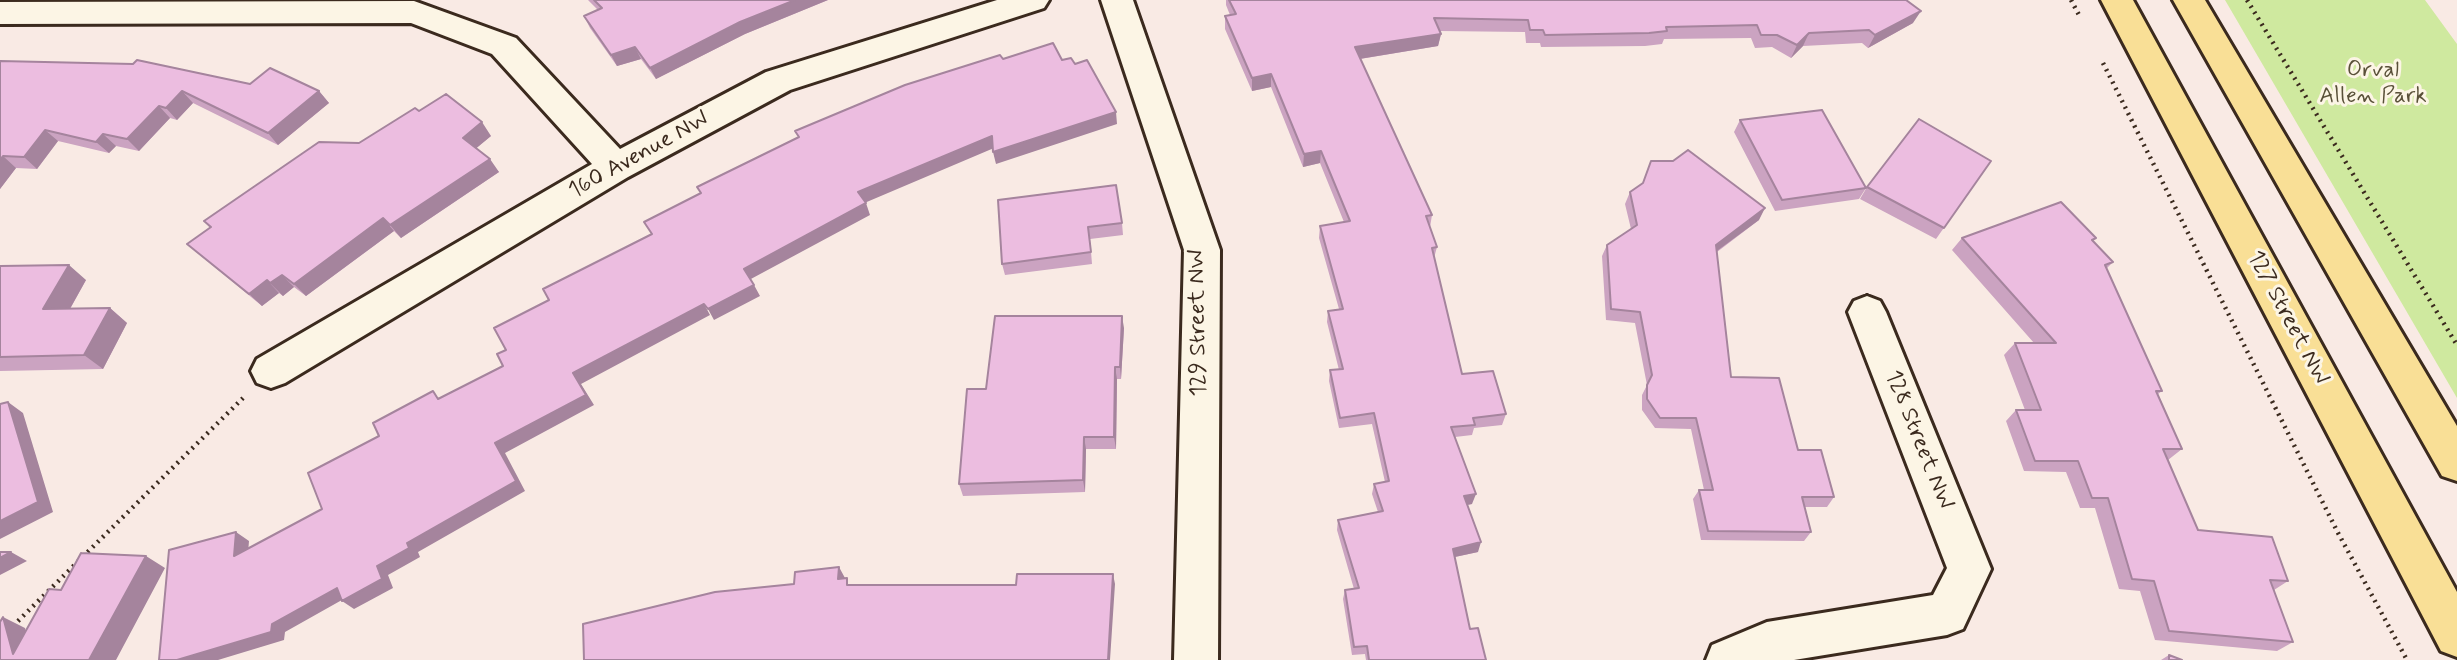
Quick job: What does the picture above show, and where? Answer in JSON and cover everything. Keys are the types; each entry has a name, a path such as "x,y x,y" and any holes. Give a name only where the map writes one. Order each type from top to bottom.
{"main road":[{"name":"127 Street NW","path":"2117,0 2457,636"},
{"path":"2189,0 2457,463"}],"street":[{"name":"160 Avenue NW","path":"271,371 616,167 778,81 1033,0"},
{"name":"129 Street NW","path":"1117,0 1202,250 1196,660"},
{"path":"0,13 414,12 504,46 616,167"},
{"name":"128 Street NW","path":"1728,660 1768,643 1947,614 1969,569 1867,312"}],"path":[{"path":"2071,0 2084,25"},
{"path":"2247,0 2457,345"},
{"path":"2096,50 2337,531 2407,660"},
{"path":"10,629 271,371"}],"green space":[{"name":"Orval Allen Park","path":"2225,0 2425,0 2457,44 2457,398"}],"building":[{"path":"594,0 795,0 740,22 650,68 635,47 611,55 584,16 602,8"},
{"path":"1229,0 1906,0 1921,11 1875,35 1869,30 1809,33 1797,45 1777,35 1761,35 1757,25 1666,27 1667,31 1649,33 1545,35 1543,30 1530,30 1528,20 1434,18 1441,34 1355,47 1432,215 1426,216 1437,247 1432,248 1462,374 1493,371 1506,414 1473,418 1475,425 1451,427 1476,494 1464,496 1481,542 1453,549 1470,629 1478,628 1486,660 1369,660 1367,646 1354,647 1345,590 1359,588 1338,520 1383,511 1374,484 1389,481 1374,413 1340,418 1330,370 1343,369 1328,311 1343,309 1320,226 1350,221 1321,151 1304,154 1271,74 1252,78 1225,16 1236,14"},
{"path":"1053,43 1062,60 1071,58 1075,64 1087,60 1116,112 993,152 992,136 858,192 866,203 744,269 754,285 708,309 704,304 573,373 586,395 495,443 516,481 407,543 409,548 377,566 382,579 342,601 337,588 272,624 271,632 177,660 159,660 169,550 236,532 234,556 322,509 308,473 379,436 373,423 433,391 438,399 503,366 497,354 506,350 494,328 549,300 543,289 652,234 644,222 701,193 697,187 799,137 795,131 905,85 1000,55 1003,59"},
{"path":"137,60 250,84 270,68 319,91 268,133 182,91 166,108 159,106 127,139 103,134 96,142 45,130 24,157 3,156 0,160 0,61 133,64"},
{"path":"446,94 482,122 463,138 490,159 390,225 383,218 294,284 282,275 270,283 267,280 249,294 187,244 211,227 204,221 319,142 359,143 415,108 419,111"},
{"path":"1822,110 1866,188 1782,200 1740,120"},
{"path":"1919,119 1991,161 1944,228 1867,187"},
{"path":"1688,150 1765,208 1716,245 1731,377 1779,378 1798,450 1821,450 1834,497 1802,497 1811,532 1708,531 1699,490 1713,490 1696,418 1660,418 1647,399 1647,385 1652,375 1640,312 1611,309 1607,245 1637,225 1630,192 1643,183 1651,161 1673,161"},
{"path":"1116,185 1122,223 1088,227 1091,252 1002,264 998,200"},
{"path":"2061,202 2096,238 2092,240 2113,262 2105,265 2162,391 2156,391 2182,449 2163,449 2198,530 2272,537 2288,581 2270,580 2293,642 2169,631 2154,581 2132,579 2108,498 2092,498 2078,461 2035,461 2016,410 2041,410 2015,343 2056,343 1962,238"},
{"path":"69,265 43,309 110,308 84,355 0,357 0,266"},
{"path":"995,316 1122,316 1120,367 1115,367 1114,437 1084,437 1083,480 959,484 967,389 986,389"},
{"path":"8,402 38,502 0,521 0,404"},
{"path":"0,552 11,552 0,558"},
{"path":"81,553 146,556 89,660 0,660 0,622 3,617 13,654 49,589 61,590"},
{"path":"839,567 838,579 847,578 847,585 1016,585 1017,574 1113,574 1108,660 584,660 583,624 715,592 794,584 795,572"},
{"path":"2169,655 2182,660 2169,660"}]}
